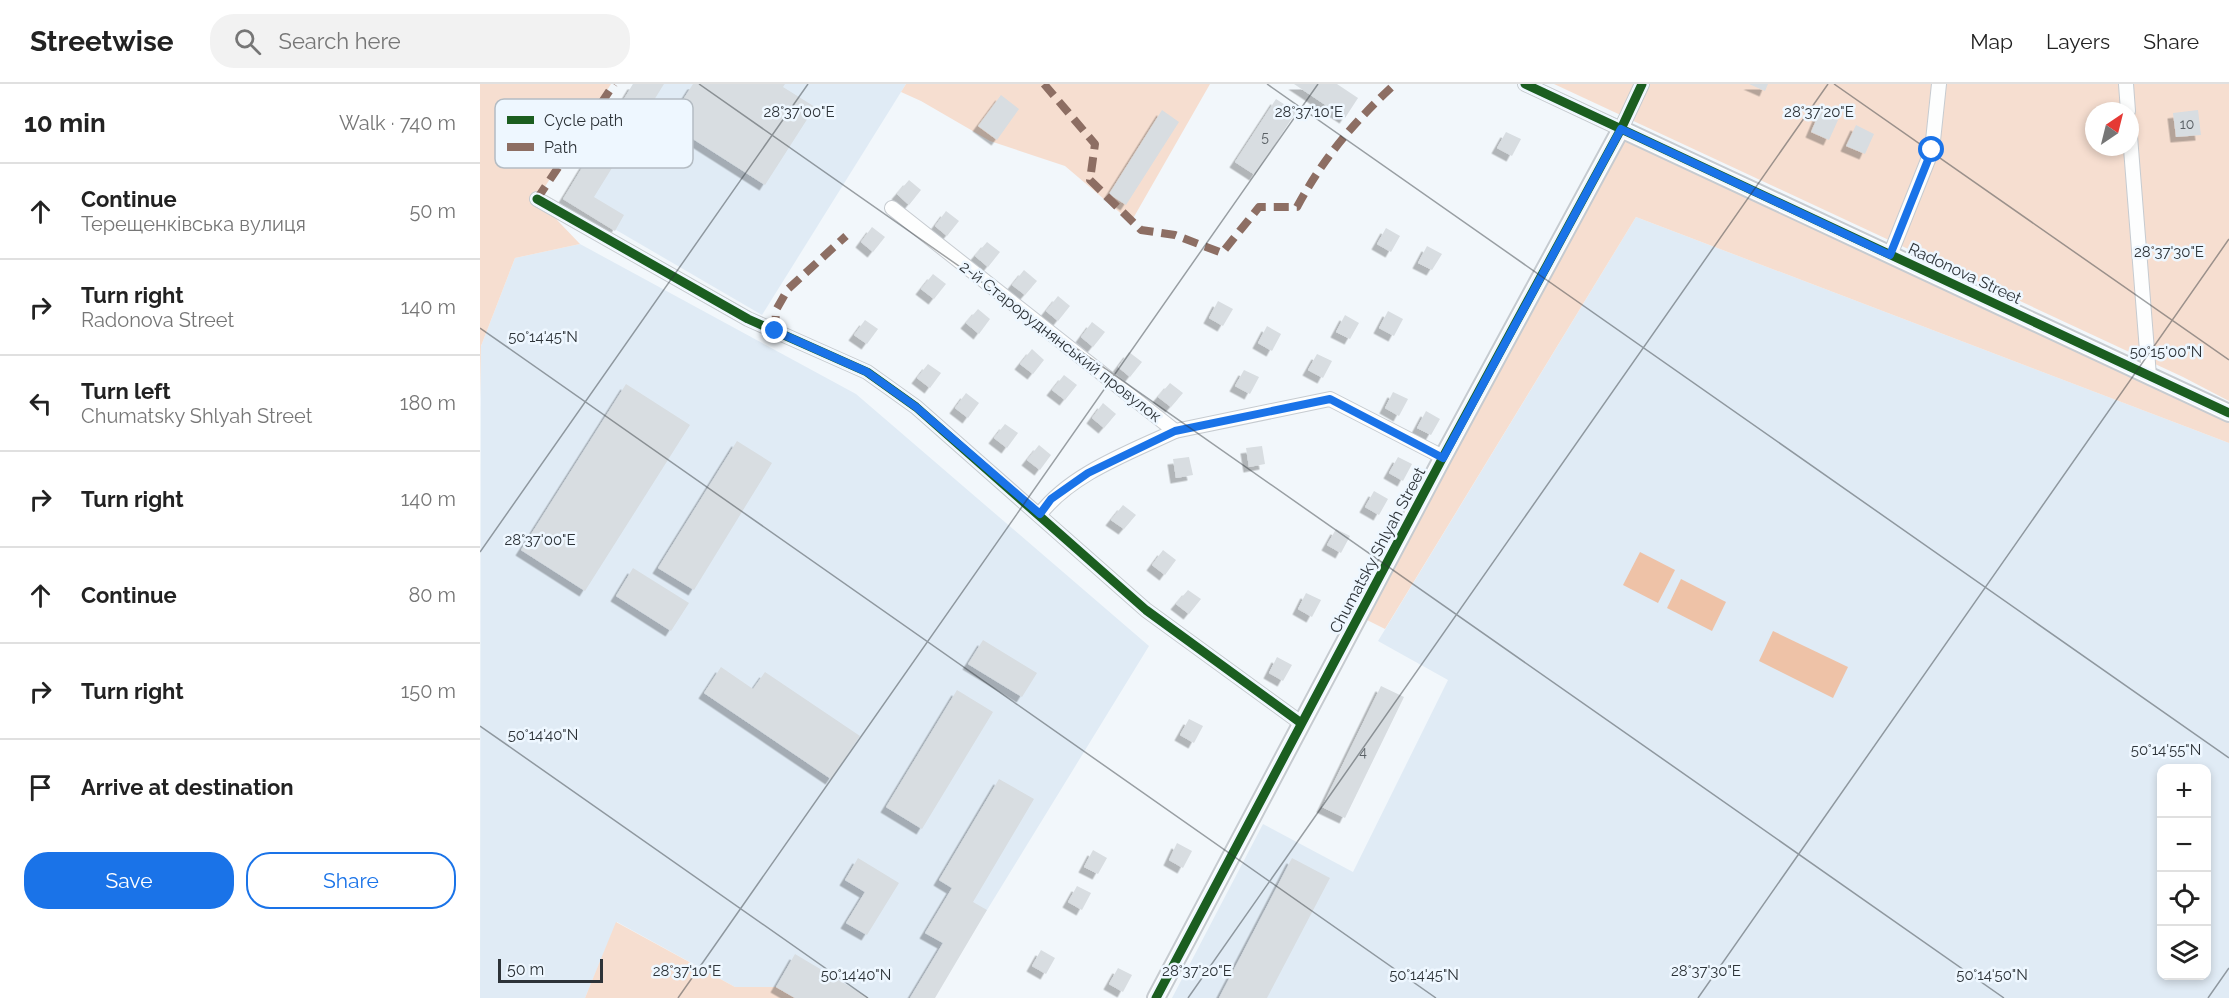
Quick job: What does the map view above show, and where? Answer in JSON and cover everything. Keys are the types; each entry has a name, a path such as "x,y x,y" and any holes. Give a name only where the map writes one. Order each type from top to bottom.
{"street":[{"name":"Radonova Street","path":"1525,84 2229,413"},
{"name":"Chumatsky Shlyah Street","path":"1156,998 1301,723 1621,129 1642,84"},
{"path":"1890,255 1932,150 1939,84"},
{"path":"2126,84 2127,102"},
{"path":"2132,156 2149,376"},
{"path":"537,199 748,319 867,372 916,407 1040,514 1146,610 1301,723"},
{"name":"2-й Староруднянський провулок","path":"892,208 1175,431 1330,399 1443,458"},
{"path":"1040,514 1051,499 1088,473 1175,431"}],"shaded area":[{"path":"480,84 611,84 601,99 495,99 495,168 557,168 537,199 580,244 515,258 481,346 480,399"},
{"path":"633,84 906,84 762,315 563,199 582,168 693,168 693,99 624,99"},
{"path":"906,84 1210,84 1131,222 1065,166 990,141 901,92"},
{"path":"1554,84 2229,84 2229,401 2183,377"},
{"path":"1621,129 2229,413 2229,443 1636,217 1385,629 1359,616"},
{"path":"1636,217 2229,443 2229,998 1172,998 1263,824 1353,872 1448,680 1378,641"},
{"path":"580,244 856,394 1149,646 987,910 967,935 932,998 795,998 776,987 735,987 617,922 585,998 480,998 481,346 515,258"},
{"path":"1640,552 1675,570 1658,603 1623,585"},
{"path":"1681,579 1726,602 1712,631 1667,608"},
{"path":"1773,631 1848,667 1833,698 1759,661"},
{"path":"616,922 735,987 776,987 795,998 585,998"}],"building":[{"path":"633,84 664,84 655,99 624,99"},
{"path":"693,84 785,84 783,87 815,107 765,185 693,139 693,99 683,99"},
{"path":"1294,84 1337,84 1358,98 1345,118"},
{"path":"1749,84 1768,84 1765,91"},
{"path":"1001,95 1019,109 997,140 978,126"},
{"path":"1276,99 1296,112 1255,175 1235,162"},
{"path":"1162,110 1179,122 1126,205 1109,194"},
{"path":"2198,110 2201,135 2176,137 2173,113"},
{"path":"1820,111 1838,120 1829,140 1811,132"},
{"path":"1856,125 1874,134 1865,154 1846,146"},
{"path":"1506,132 1521,139 1512,156 1497,148"},
{"path":"582,168 612,168 594,197 624,215 615,231 563,199"},
{"path":"909,180 921,190 909,205 897,194"},
{"path":"946,211 959,221 947,236 935,226"},
{"path":"872,227 885,237 873,252 861,242"},
{"path":"1386,228 1400,236 1391,252 1377,244"},
{"path":"987,242 1000,252 988,267 975,256"},
{"path":"1427,246 1442,254 1432,270 1418,263"},
{"path":"1024,270 1037,281 1025,295 1012,285"},
{"path":"933,274 946,284 934,299 921,289"},
{"path":"1058,296 1070,306 1058,321 1046,311"},
{"path":"1218,301 1233,309 1223,326 1209,318"},
{"path":"978,309 990,319 979,334 966,323"},
{"path":"1388,311 1403,319 1394,336 1379,328"},
{"path":"1345,315 1359,323 1350,339 1336,332"},
{"path":"865,320 878,329 867,344 854,335"},
{"path":"1092,322 1105,332 1093,347 1081,337"},
{"path":"1267,326 1281,334 1272,351 1258,343"},
{"path":"1032,349 1044,360 1033,374 1020,364"},
{"path":"1129,352 1142,362 1130,377 1118,367"},
{"path":"1317,354 1332,361 1323,378 1308,370"},
{"path":"928,364 941,373 930,388 917,378"},
{"path":"1244,370 1259,377 1250,394 1235,386"},
{"path":"1064,375 1077,385 1065,400 1052,390"},
{"path":"1170,383 1183,393 1171,407 1158,397"},
{"path":"626,384 690,425 585,591 521,550"},
{"path":"1393,392 1408,399 1399,416 1385,408"},
{"path":"966,393 979,403 968,418 955,408"},
{"path":"1103,403 1116,414 1104,428 1092,418"},
{"path":"1426,411 1440,419 1431,435 1417,428"},
{"path":"1005,424 1018,433 1007,448 994,438"},
{"path":"737,441 772,463 694,590 658,568"},
{"path":"1039,445 1051,455 1040,470 1027,460"},
{"path":"1262,446 1265,464 1249,467 1246,448"},
{"path":"1189,457 1193,475 1176,478 1173,459"},
{"path":"1398,457 1412,464 1403,481 1389,473"},
{"path":"1374,491 1388,499 1379,515 1365,507"},
{"path":"1123,505 1136,515 1124,529 1111,520"},
{"path":"1336,529 1350,536 1341,553 1327,545"},
{"path":"1163,550 1176,560 1165,575 1152,565"},
{"path":"633,568 689,603 671,631 616,596"},
{"path":"1188,590 1201,599 1189,614 1176,604"},
{"path":"1306,593 1321,600 1312,617 1298,609"},
{"path":"983,640 1037,673 1022,697 968,664"},
{"path":"1277,657 1292,665 1283,681 1269,673"},
{"path":"721,667 753,689 765,672 860,736 831,779 704,693"},
{"path":"1381,686 1404,697 1345,818 1322,807"},
{"path":"957,690 993,712 922,829 886,807"},
{"path":"1189,719 1203,726 1194,743 1180,735"},
{"path":"999,779 1034,799 973,902 987,910 935,998 910,998 943,943 925,933 952,888 939,880"},
{"path":"1177,843 1192,851 1183,868 1169,860"},
{"path":"1093,850 1107,858 1098,874 1084,867"},
{"path":"858,858 899,883 867,935 846,923 865,892 845,880"},
{"path":"1292,858 1330,878 1267,998 1219,998"},
{"path":"1077,886 1091,893 1082,910 1068,902"},
{"path":"1041,950 1055,958 1046,974 1032,966"},
{"path":"795,954 869,998 795,998 776,987"},
{"path":"1118,968 1132,975 1123,992 1109,984"}],"marked path":[{"path":"604,99 614,84"},
{"path":"1044,84 1095,144 1090,180 1141,230 1175,235 1222,253 1259,207 1297,207 1329,156 1366,112 1395,84"},
{"path":"537,199 558,168"},
{"path":"775,331 776,310 788,289 846,236"}],"cycle path":[{"path":"1525,84 2229,413"},
{"path":"1156,998 1443,457 1621,129 1642,84"},
{"path":"537,199 748,319 867,372 916,407 1146,610 1301,723"}],"route":[{"path":"775,331 867,372 916,407 1040,514 1051,499 1088,473 1175,431 1330,399 1443,458 1621,129 1890,255 1932,150"}]}
